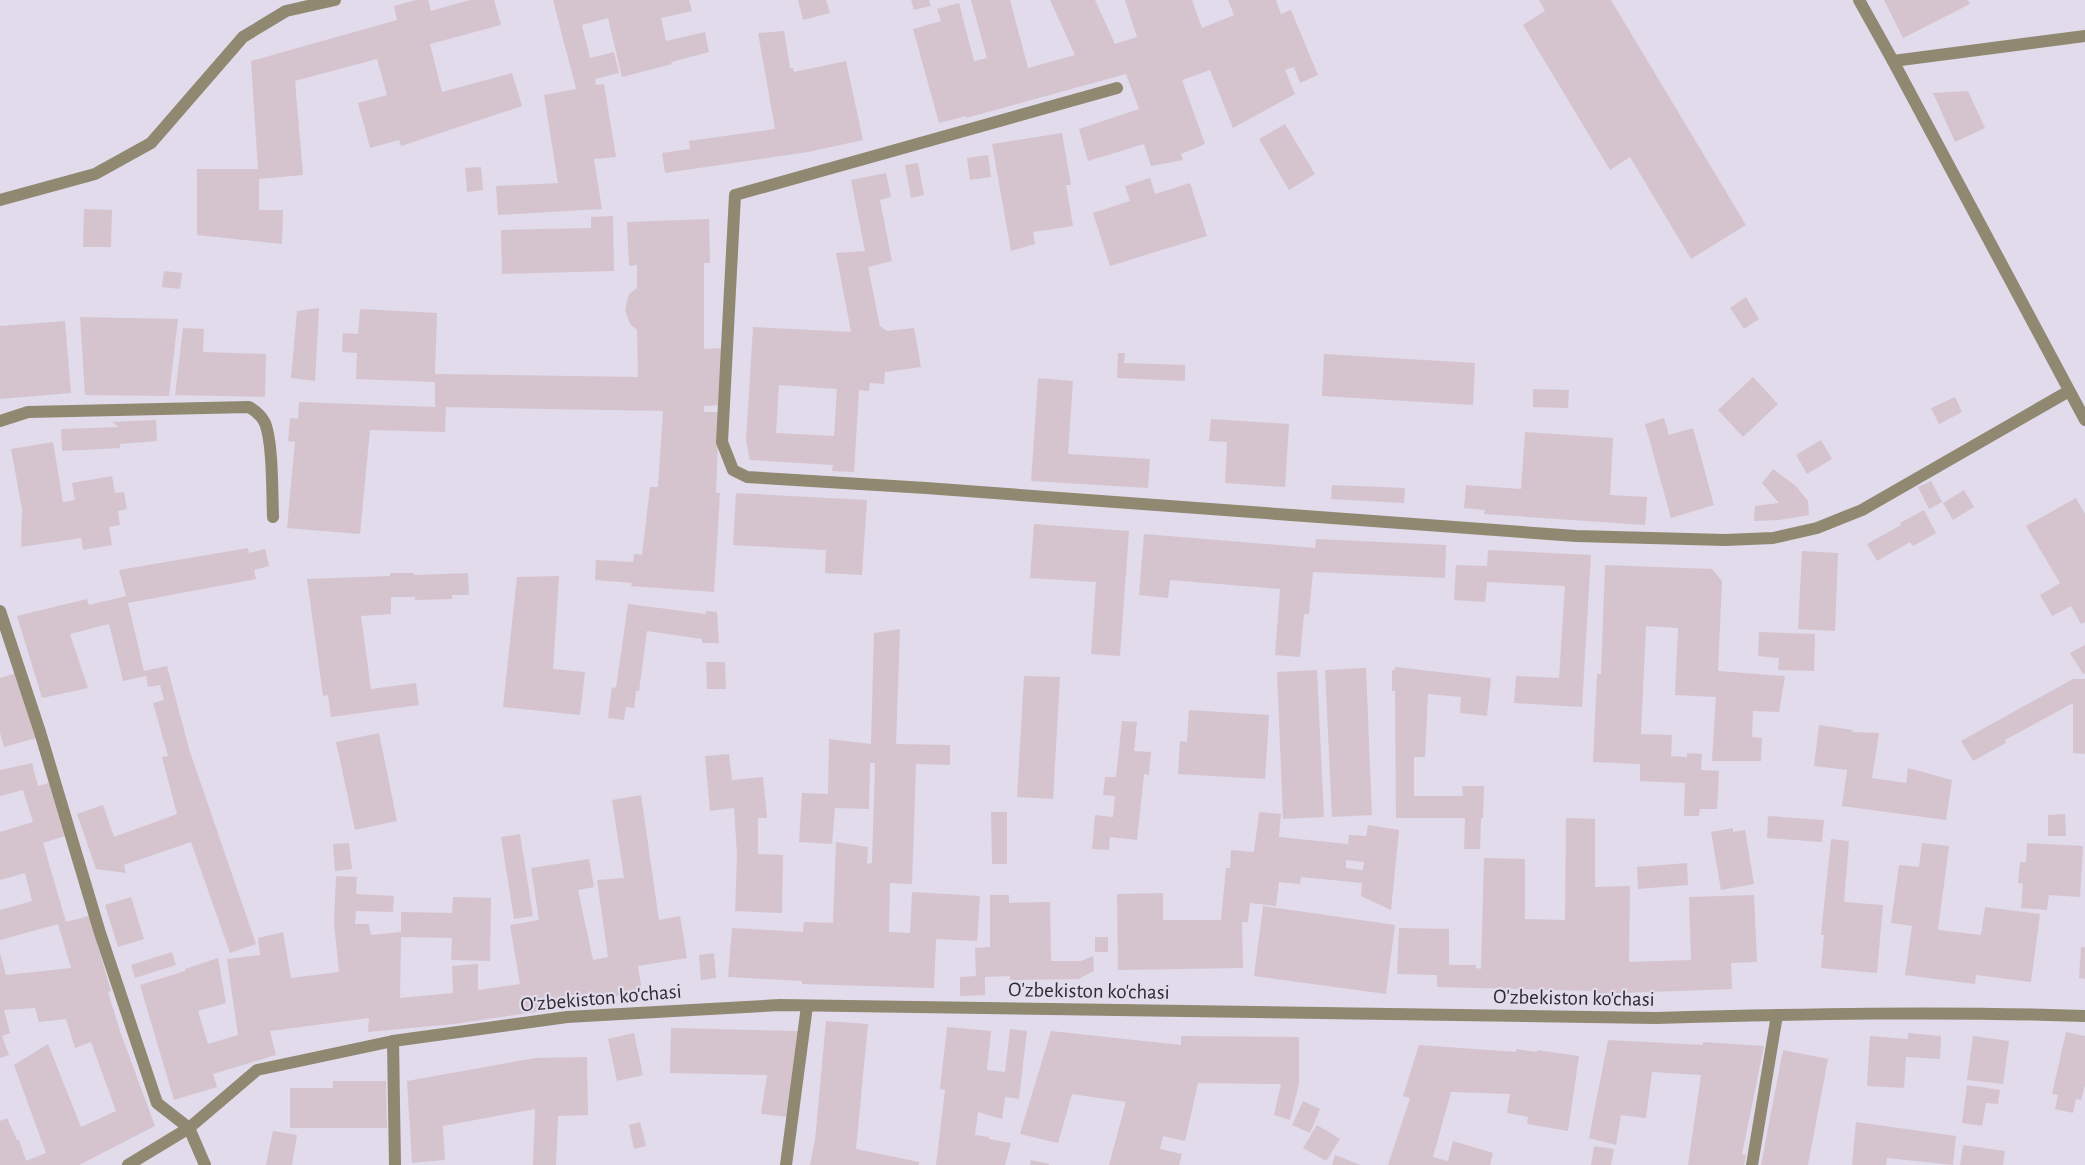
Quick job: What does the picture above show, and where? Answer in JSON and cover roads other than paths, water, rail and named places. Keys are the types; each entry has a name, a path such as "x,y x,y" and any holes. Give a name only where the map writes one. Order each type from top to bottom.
{"street":[{"path":"0,200 95,174 151,143 243,37 286,11 335,0"},
{"path":"1858,0 2085,420"},
{"path":"1893,61 2085,36"},
{"path":"1118,88 735,195 722,442 733,470 747,477 1576,536 1725,540 1773,538 1817,528 1862,510 2069,391"},
{"path":"0,421 28,412 249,407 257,411 264,421 269,436 273,517"},
{"path":"0,611 40,732 100,933 157,1103 189,1128 205,1165"},
{"name":"O'zbekiston ko'chasi","path":"128,1165 189,1128 257,1070 393,1041 567,1017 780,1005 1656,1018 1991,1013 2085,1016"},
{"path":"786,1165 807,1006"},
{"path":"1752,1165 1777,1015"},
{"path":"393,1041 395,1165"}]}
